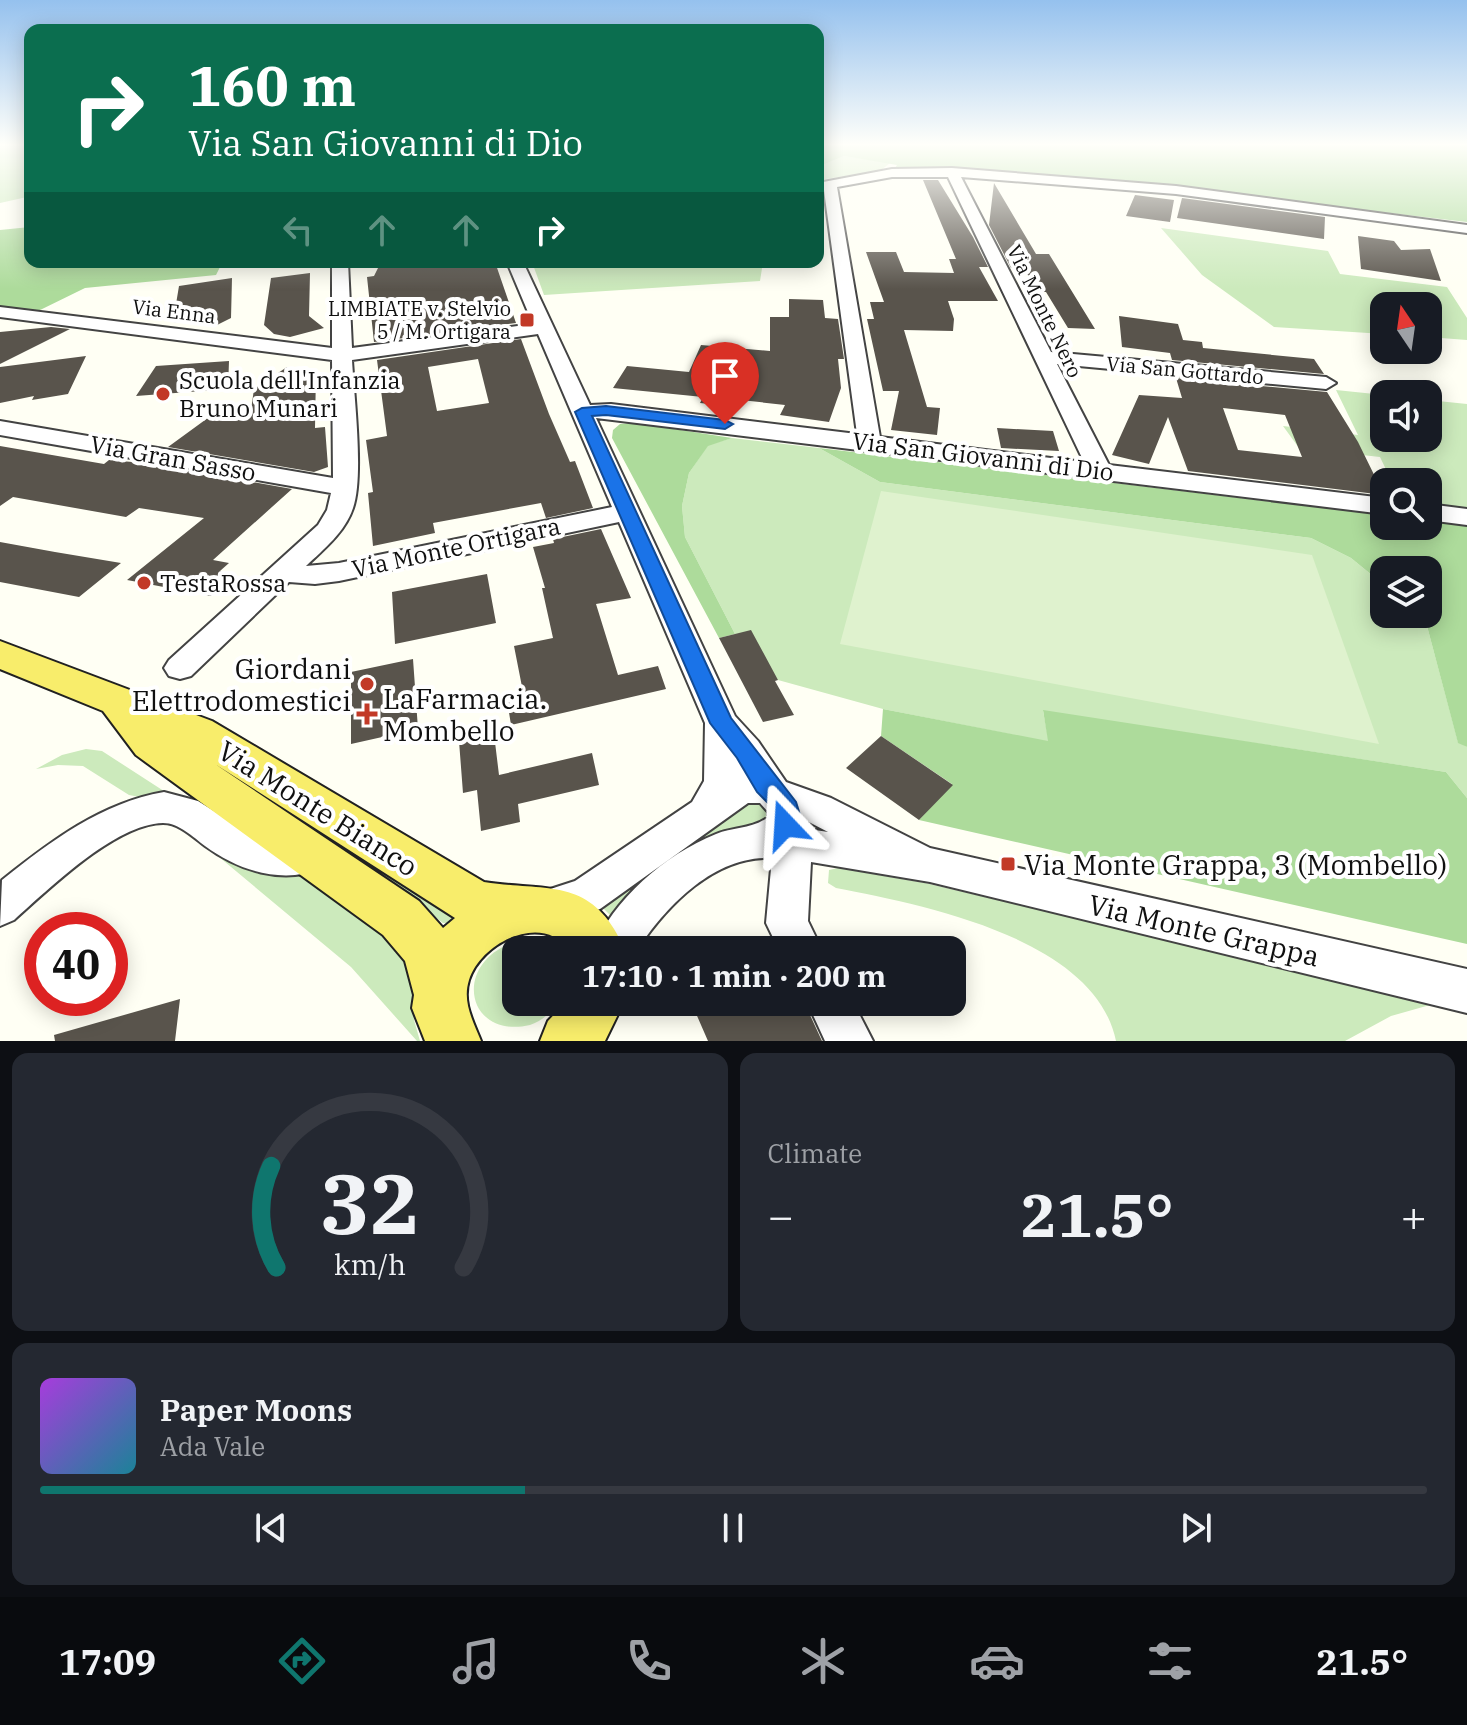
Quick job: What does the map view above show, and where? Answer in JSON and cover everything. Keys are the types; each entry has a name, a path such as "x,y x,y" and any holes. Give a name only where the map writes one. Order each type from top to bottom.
{"main road":[{"name":"Via Monte Bianco","path":"0,654 197,732 475,903 526,909"},
{"name":"Via Monte Bianco","path":"119,703 151,743 401,918 428,949 446,1016"},
{"path":"446,1016 451,958 461,944 488,922 526,909 563,913 576,920 590,936"},
{"path":"568,1041 589,1016"},
{"path":"600,1016 603,1041"}],"street":[{"path":"825,193 869,441"},
{"name":"Via Monte Nero","path":"962,193 1100,470"},
{"path":"1195,193 1467,229"},
{"path":"180,668 285,573 328,530 340,510 345,488 340,268"},
{"path":"518,268 722,723 786,808 785,825 775,836 787,923 794,936"},
{"name":"Via Enna","path":"0,312 342,355 544,328"},
{"name":"Via San Gottardo","path":"1044,357 1326,383"},
{"name":"Via San Giovanni di Dio","path":"582,412 606,410 1370,504"},
{"name":"Via Gran Sasso","path":"0,428 345,488"},
{"name":"Via Monte Ortigara","path":"285,573 315,575 339,572 627,512"},
{"path":"1442,514 1467,517"},
{"path":"690,823 710,806 720,788 722,723"},
{"name":"Via Monte Bianco","path":"526,909 561,906 586,896 741,789 759,787 776,794"},
{"name":"Via Monte Grappa","path":"776,794 818,809 940,868"},
{"path":"0,907 58,860 123,817 161,808 182,810 237,847 261,857 314,857"},
{"path":"623,936 642,908 675,879 716,851 740,843 776,842"},
{"name":"Via Monte Grappa","path":"776,842 940,868 1467,991"},
{"path":"837,1016 850,1041"}],"green space":[{"path":"0,193 24,193 24,198 0,203"},
{"path":"1213,193 1467,193 1467,222"},
{"path":"24,228 24,268 220,268 216,275 85,288 34,313 0,307 0,230"},
{"path":"1161,228 1328,251 1340,274 1447,287 1467,318 1467,340 1442,338 1442,292 1370,292 1370,333 1274,327 1202,275"},
{"path":"534,268 762,268 760,281 544,295"},
{"path":"1336,390 1370,394 1370,452 1442,452 1442,401 1467,404 1467,509 1442,506 1442,468 1385,468 1380,457 1299,448 1283,426 1358,435"},
{"path":"635,423 732,438 708,446 689,473 682,506 685,537 735,634 719,638 612,438 613,430 620,424"},
{"path":"732,438 819,448 880,482 1311,538 1351,558 1370,574 1370,628 1428,628 1458,742 1467,747 1467,798 1446,772 1043,711 1049,742 883,709 778,680 735,634 685,537 682,506 689,473 708,445"},
{"path":"819,448 1370,513 1370,540 1442,540 1442,522 1467,525 1467,747 1458,743 1428,628 1442,628 1442,556 1370,556 1370,574 1351,558 1311,538 880,482"},
{"path":"881,491 1312,555 1379,744 840,644"},
{"path":"883,709 1048,741 1043,710 1446,772 1467,798 1467,944 919,820 952,784 881,736"},
{"path":"175,738 461,910 448,923 443,923 365,864"},
{"path":"86,749 102,751 170,795 145,798 129,795 83,766 58,765 36,769 62,755"},
{"path":"766,802 775,820 702,841 633,893 613,918 603,908 735,812 749,804"},
{"path":"183,827 295,873 384,934 402,953 412,973 414,1020 420,1041 351,967"},
{"path":"838,868 925,883 1437,1003 1391,1016 1345,1041 1116,1041 1102,1006 1076,976 1041,952 1001,932 957,917 836,888 828,883 829,870"},
{"path":"502,948 502,1016 546,1016 530,1025 507,1026 489,1020 478,1007 474,991 477,974 488,958"}],"building":[{"path":"928,193 946,193 988,267 979,267 998,301 948,301 954,319 953,331 904,330 927,407 940,408 937,435 891,430 899,391 883,391 867,319 874,319 870,302 884,302 866,252 896,252 904,272 954,273 949,259 956,259"},
{"path":"993,193 1000,193 1036,254 1049,254 1095,329 1068,328 1046,292 1037,292 1024,268 1011,268 989,225"},
{"path":"1135,195 1174,200 1170,222 1126,216"},
{"path":"1182,198 1325,217 1324,239 1177,218"},
{"path":"1358,236 1394,241 1401,250 1430,249 1441,281 1361,269"},
{"path":"378,268 497,268 516,323 374,342 367,277 374,276"},
{"path":"310,273 309,316 324,328 290,337 274,334 264,325 271,278"},
{"path":"232,278 231,318 217,325 173,322 179,286"},
{"path":"789,299 823,300 825,318 838,319 844,359 838,359 841,388 829,422 780,415 785,405 741,400 738,407 700,403 703,397 613,388 627,366 689,372 701,345 770,351 770,317 789,317"},
{"path":"1119,316 1178,324 1183,340 1202,342 1203,348 1314,359 1324,374 1172,360 1170,353 1122,347"},
{"path":"51,327 70,329 0,364 0,332"},
{"path":"521,339 549,414 570,462 575,461 593,508 546,518 541,503 433,523 435,533 373,546 368,493 373,492 366,440 387,436 377,360","holes":["478,359 489,403 437,411 428,367"]},
{"path":"86,356 68,394 32,400 34,396 0,403 0,367"},
{"path":"229,361 228,389 136,396 156,366"},
{"path":"287,367 316,371 315,428 325,427 328,467 314,472 168,447 216,412 213,417 227,408 251,410 254,389"},
{"path":"1176,378 1327,392 1371,468 1370,493 1188,471 1168,417 1149,464 1112,455 1139,395 1182,398","holes":["1223,408 1285,415 1302,457 1238,450"]},
{"path":"997,428 1053,431 1059,451 1001,448"},
{"path":"0,446 104,464 109,460 144,463 292,489 213,560 229,563 220,571 234,574 211,596 127,580 204,518 139,508 126,517 13,497 0,506"},
{"path":"601,529 631,598 596,604 618,675 658,666 666,689 511,725 507,700 524,697 514,646 553,638 542,588 545,588 533,547 554,543 553,539"},
{"path":"0,542 121,563 79,597 0,582"},
{"path":"487,574 496,623 395,644 392,592"},
{"path":"751,630 794,715 763,722 719,638"},
{"path":"413,659 418,729 351,744 351,672"},
{"path":"494,734 499,775 592,753 599,785 518,804 520,822 481,831 477,790 463,793 459,741"},
{"path":"881,736 953,785 919,820 846,768"},
{"path":"180,999 175,1041 55,1041 54,1035"},
{"path":"697,1016 810,1016 822,1041 708,1041"}],"place":[{"name":"LIMBIATE v. Stelvio 5 / M. Ortigara","path":"527,320"},
{"name":"Scuola dell'Infanzia Bruno Munari","path":"163,394"},
{"name":"TestaRossa","path":"144,583"},
{"name":"Giordani Elettrodomestici","path":"367,684"},
{"name":"LaFarmacia. Mombello","path":"367,714"},
{"name":"Via Monte Grappa, 3 (Mombello)","path":"1008,864"}],"route":[{"path":"725,424 606,410 582,412 722,723 746,751 766,785 783,802 787,815 785,825"}]}
